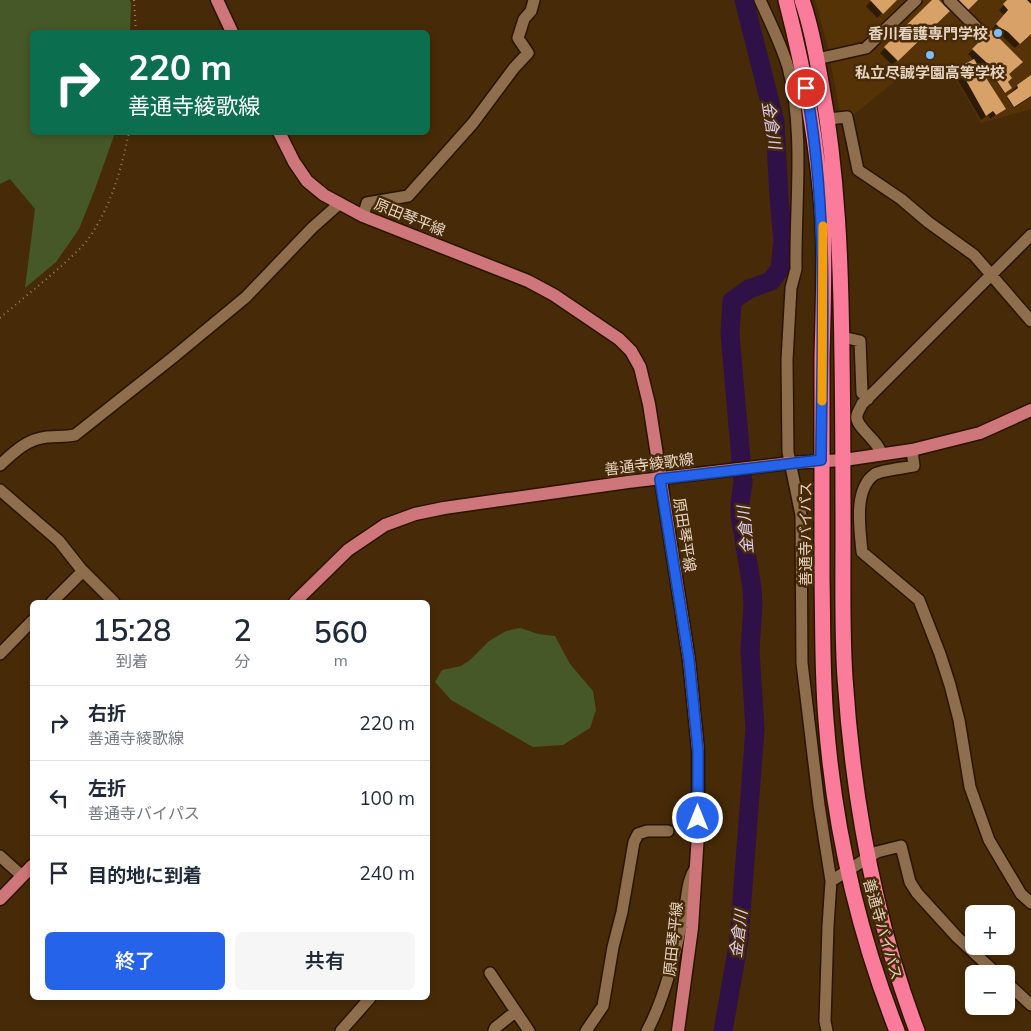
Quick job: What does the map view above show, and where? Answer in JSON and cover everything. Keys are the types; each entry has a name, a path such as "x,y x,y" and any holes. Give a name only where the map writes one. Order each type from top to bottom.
{"highway":[{"name":"善通寺バイパス","path":"786,0 800,56 812,120 822,215 821,460 823,676 826,722 838,817 848,870 860,922 897,1031"},
{"name":"善通寺バイパス","path":"802,0 817,59 828,119 839,224 844,460 843,633 853,774 867,858 882,920 917,1031"}],"main road":[{"path":"217,0 231,30"},
{"name":"原田琴平線","path":"280,135 294,162 307,181 324,195 363,216 528,281 554,295 619,339 631,351 640,367 644,380 689,660 698,750 698,834 692,928 678,1031"},
{"name":"善通寺綾歌線","path":"297,600 348,550 384,525 415,514 464,505 660,479 821,460 844,460 912,450 980,433 1031,410"},
{"path":"0,899 30,868"}],"street":[{"path":"363,216 367,203 408,196 473,123 514,68 528,53 518,38 524,19 531,11 534,0"},
{"path":"760,0 787,66 797,118 796,269 791,288 786,379 785,464 801,515 802,663 819,805 831,881 825,1021 827,1031"},
{"path":"817,59 866,48 916,0"},
{"path":"949,0 979,30"},
{"path":"828,119 847,117 858,170 901,199 928,222 974,255 1031,320"},
{"path":"0,465 25,443 46,437 61,438 75,435 246,297 312,228 339,204"},
{"path":"881,454 876,443 858,424 856,416 862,404 1031,235"},
{"path":"842,337 860,341 862,393 868,399"},
{"path":"912,450 914,466 876,474 863,487 859,520 862,552 919,600 950,685 959,720 970,786 988,840 1021,894 1031,903"},
{"path":"0,490 59,541 83,571 112,600"},
{"path":"54,600 83,571"},
{"path":"0,654 30,623"},
{"path":"586,1031 603,1006 634,842 638,834 647,831 668,831"},
{"path":"831,881 877,852 901,846 910,882 917,893 958,938 987,965"},
{"path":"0,856 22,876"},
{"path":"647,1031 653,1021 667,979 684,911 689,878 696,867"},
{"path":"490,973 529,1031"},
{"path":"1015,990 1031,1005"},
{"path":"341,1031 368,1000"},
{"path":"494,1031 515,1012"}],"path":[{"path":"134,0 136,30"},
{"path":"0,318 44,282 85,243 110,201 128,135"}],"shaded area":[{"name":"私立尽誠学園高等学校","path":"815,0 1031,0 1031,109 981,123 960,86 938,66 929,64 895,81 850,118 840,113 828,47"}],"green space":[{"path":"0,0 130,0 130,30 30,30 30,135 114,135 79,229 56,262 25,288 35,209 10,179 0,184"},
{"path":"520,628 538,634 555,636 570,664 593,691 596,710 590,728 563,745 533,747 451,700 435,682 442,670 461,666 470,660 489,641 506,631"}],"building":[{"path":"870,0 897,0 883,14"},
{"path":"932,0 939,0 950,11 898,61 884,47"},
{"path":"954,0 978,0 968,10 961,3 959,4"},
{"path":"1007,0 1027,0 1031,4 1031,34 1020,44 1008,32 996,24 1008,10 1003,4"},
{"path":"991,30 1023,62 1009,74 1012,78 1008,82 1012,88 1005,93 997,81 1001,76 972,49"},
{"path":"974,59 1006,109 996,115 993,111 986,116 962,73 966,70 963,65"},
{"path":"1031,75 1031,96 1014,107 1007,96 1018,88 1017,85"}],"waterway":[{"name":"金倉川","path":"723,1031 739,940 755,729 750,650 753,606 752,588 740,515 743,483 730,334 732,301 749,289 771,281 780,269 783,241 775,122 744,0"}],"slow traffic":[{"path":"822,401 823,226"}],"place":[{"name":"香川看護専門学校","path":"998,33"},
{"name":"私立尽誠学園高等学校","path":"930,55"}],"route":[{"path":"698,818 698,750 689,660 660,479 821,460 823,224 812,120 806,88"}]}
